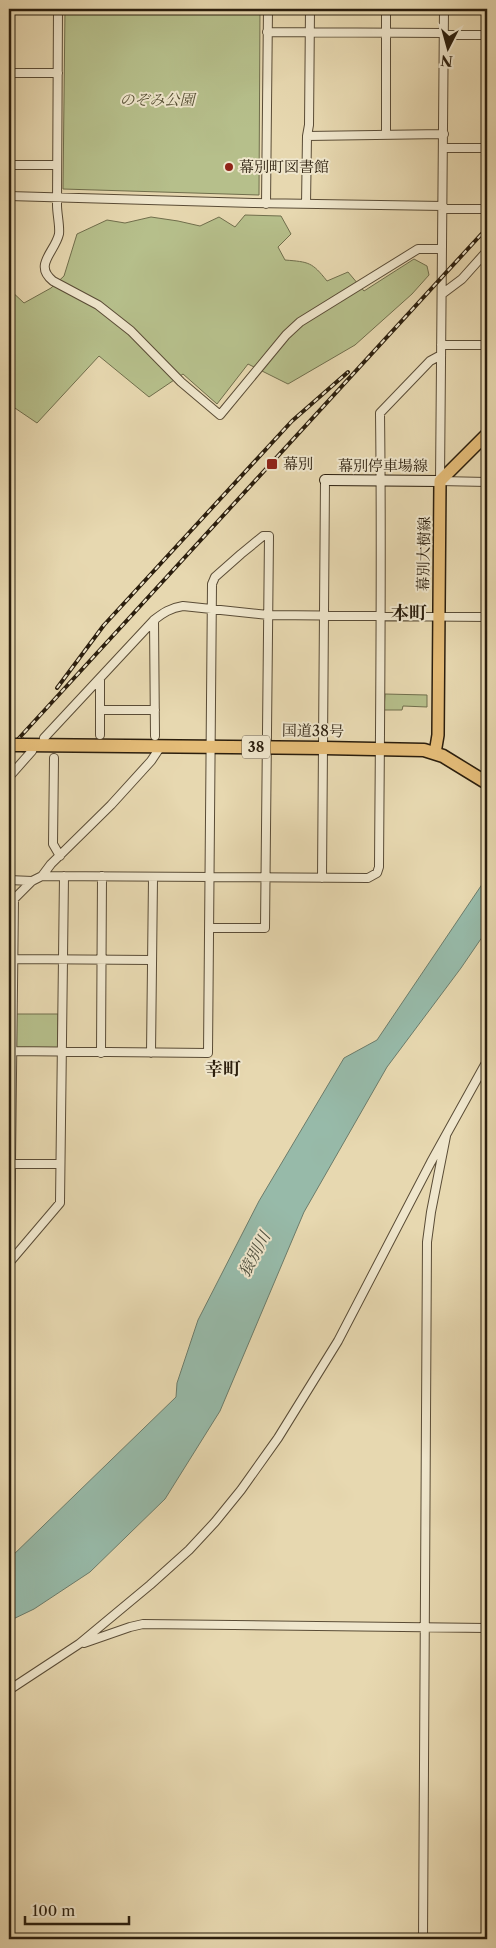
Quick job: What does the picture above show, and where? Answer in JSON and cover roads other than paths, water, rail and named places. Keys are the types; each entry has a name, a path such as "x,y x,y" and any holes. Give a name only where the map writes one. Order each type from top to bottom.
{"highway":[{"name":"国道38号","path":"9,745 28,748 158,741 210,746 424,750 435,753 484,780"}],"main road":[{"path":"440,481 487,434"},
{"name":"幕別停車場線","path":"325,480 440,481"},
{"name":"幕別大樹線","path":"435,753 438,735 440,481"}],"street":[{"path":"58,9 57,197 59,234 44,264 48,276 98,305 131,331 181,382 220,415 286,335 300,322 418,249 442,249"},
{"path":"266,204 268,9"},
{"path":"306,204 310,9"},
{"path":"386,9 386,135"},
{"path":"444,9 440,481 487,482"},
{"path":"268,32 487,35"},
{"path":"9,73 58,73"},
{"path":"307,136 444,134"},
{"path":"443,148 487,148"},
{"path":"9,165 57,165"},
{"path":"9,196 266,204 485,209 487,207"},
{"path":"442,294 462,279 487,252"},
{"path":"442,345 487,345"},
{"path":"42,876 368,878 377,873 379,867 381,617 380,413 430,360 441,355"},
{"path":"322,878 325,480"},
{"path":"10,1051 208,1053 210,746 212,584 215,577 262,536 270,536 265,928 209,928"},
{"path":"44,738 154,620 165,611 174,607 183,606 268,615 487,617"},
{"path":"12,1259 10,1248 10,1051 13,958 11,902 32,881 42,876 118,798 151,761 158,741 155,710 154,620"},
{"path":"100,680 100,735"},
{"path":"100,710 155,710"},
{"path":"9,777 28,748"},
{"path":"54,758 53,844 60,856"},
{"path":"12,1259 60,1203 64,876"},
{"path":"101,1053 102,876"},
{"path":"151,1053 153,878"},
{"path":"9,880 32,881"},
{"path":"13,958 152,960"},
{"path":"9,1690 79,1644 150,1585 189,1550 231,1502 278,1438 309,1390 357,1308 431,1162 487,1061"},
{"path":"422,1939 427,1242 446,1136"},
{"path":"10,1164 60,1164"},
{"path":"79,1644 143,1624 487,1628"}],"water":[{"name":"猿別川","path":"487,877 487,930 387,1067 304,1212 220,1411 165,1499 90,1572 34,1609 9,1621 9,1559 176,1397 177,1383 198,1320 259,1201 344,1058 377,1040"}],"railway":[{"path":"9,749 487,228"},
{"path":"57,688 104,625 292,421 348,372"}],"place":[{"name":"幕別町図書館","path":"229,167"},
{"name":"幕別","path":"272,464"}],"district":[{"name":"本町","path":"409,613"},
{"name":"幸町","path":"223,1069"}],"park label":[{"name":"のぞみ公園","path":"157,100"}]}
